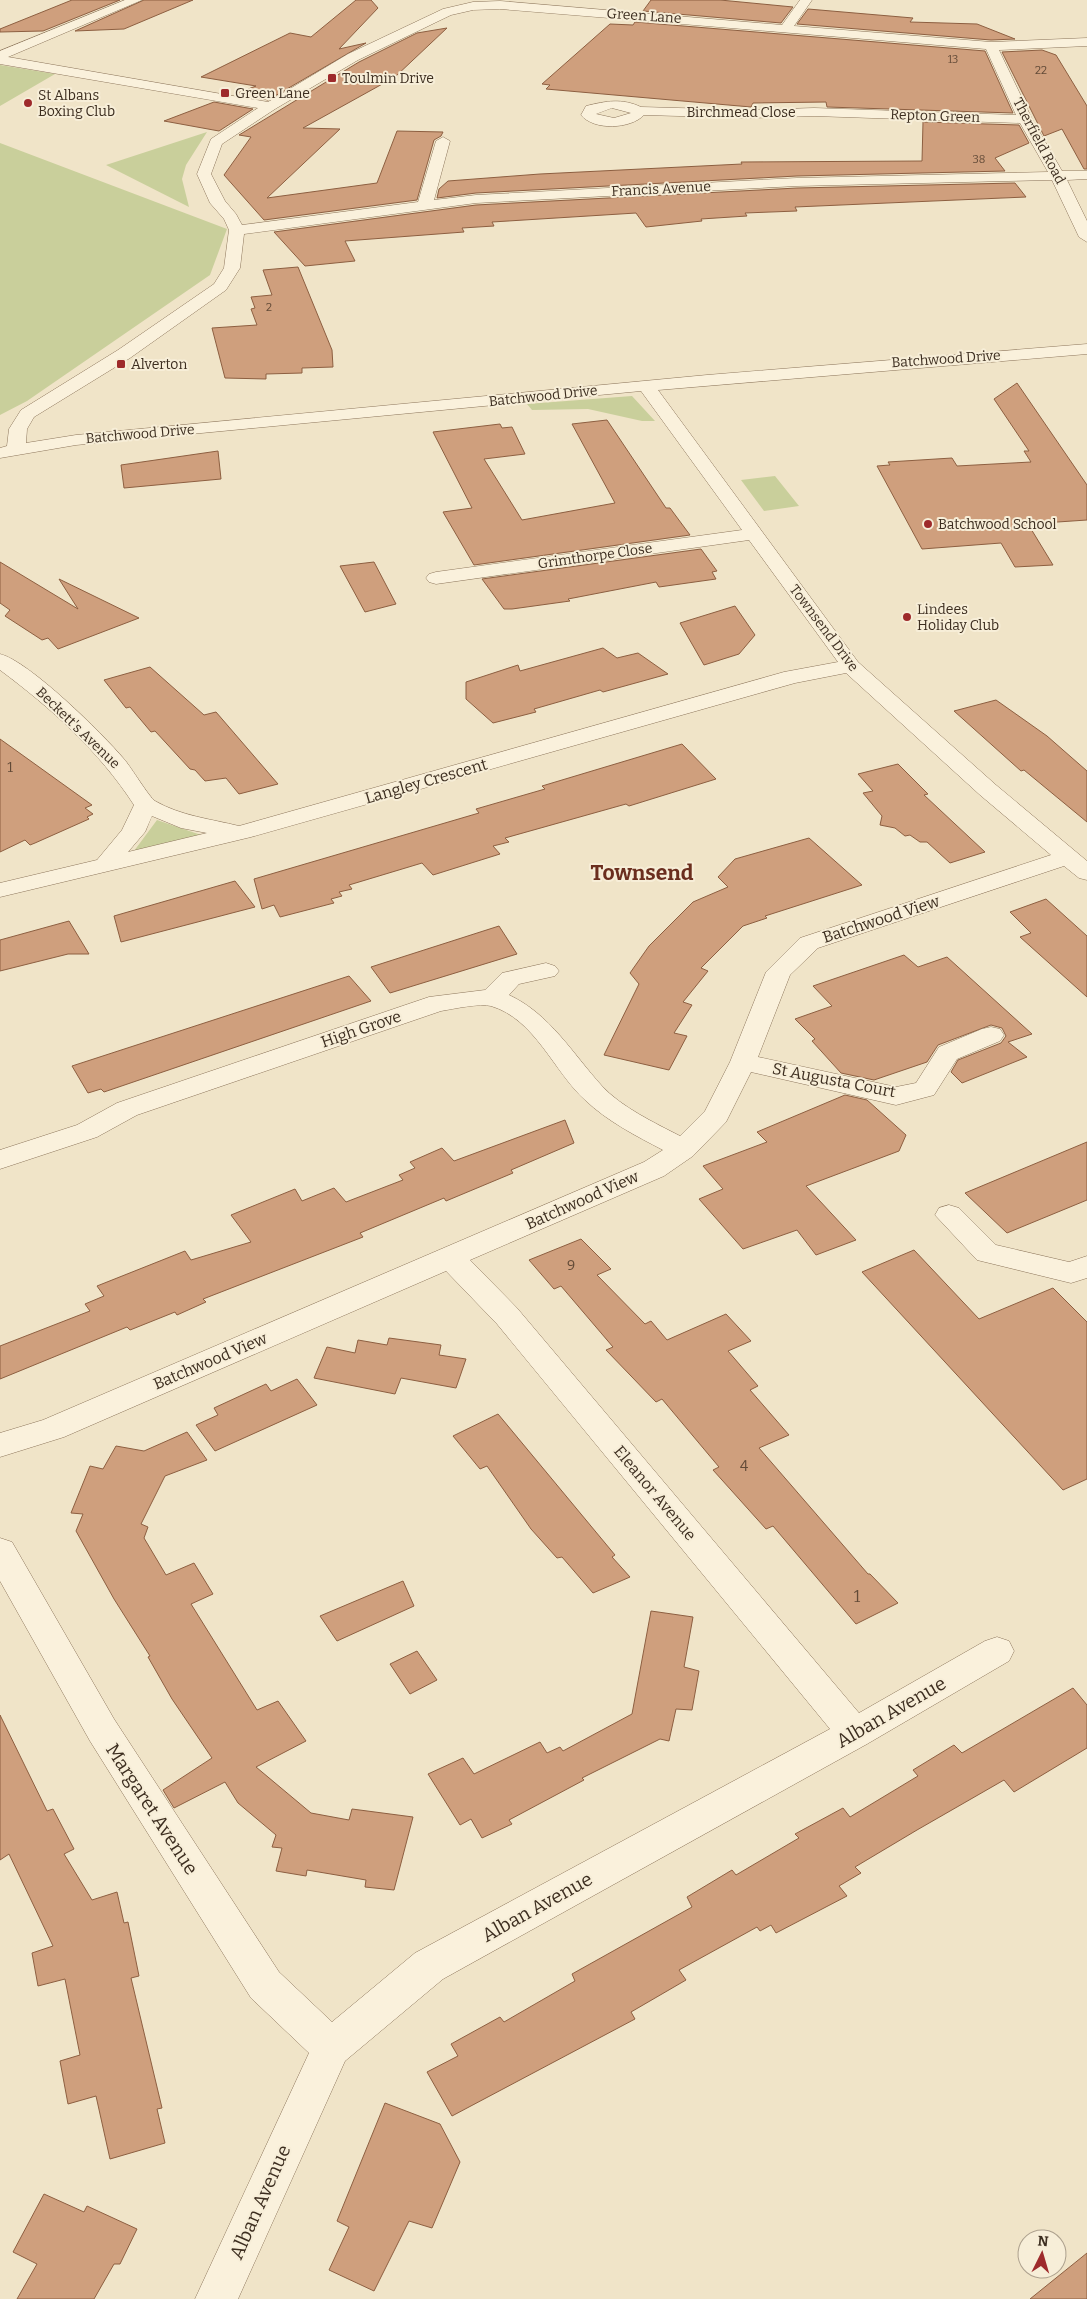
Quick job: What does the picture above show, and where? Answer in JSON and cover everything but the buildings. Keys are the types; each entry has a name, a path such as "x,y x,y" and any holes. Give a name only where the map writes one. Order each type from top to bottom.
{"street":[{"path":"0,56 136,0"},
{"path":"786,28 806,0"},
{"name":"Green Lane","path":"237,230 231,217 218,203 204,174 216,142 270,106 379,44 441,14 465,7 500,5 990,46 1042,46 1087,42"},
{"name":"Therfield Road","path":"990,46 1025,119 1057,175 1087,237"},
{"path":"0,60 270,106"},
{"name":"Birchmead Close","path":"638,111 844,114"},
{"name":"Repton Green","path":"844,114 1025,119"},
{"path":"424,205 442,141"},
{"name":"Francis Avenue","path":"237,230 486,198 797,182 1087,175"},
{"path":"8,451 18,429 28,414 124,354 220,287 232,268 237,230"},
{"name":"Batchwood Drive","path":"8,451 76,440 646,386 916,361 1087,349"},
{"name":"Townsend Drive","path":"646,386 851,666 988,790 1077,865"},
{"name":"Grimthorpe Close","path":"436,578 754,534"},
{"name":"Beckett's Avenue","path":"0,660 50,696 129,777 145,805"},
{"name":"Langley Crescent","path":"0,890 243,832 792,677 851,666"},
{"path":"104,866 133,832 145,805 189,823 243,832"},
{"name":"Batchwood View","path":"0,1445 53,1429 654,1169 683,1150 716,1116 743,1062 779,972 809,943 1077,865"},
{"path":"546,971 511,978 494,997 518,1009 539,1027 594,1094 637,1125 683,1150"},
{"name":"High Grove","path":"0,1160 87,1131 127,1109 428,1006 438,1003 494,997"},
{"name":"St Augusta Court","path":"743,1062 896,1096 925,1089 948,1053 991,1035"},
{"path":"949,1215 987,1254 1071,1273 1087,1266"},
{"name":"Eleanor Avenue","path":"451,1258 507,1316 855,1733"},
{"name":"Margaret Avenue","path":"0,1551 102,1730 265,1985 330,2048"},
{"name":"Alban Avenue","path":"216,2299 330,2048 429,1966 855,1733 996,1651"}],"green space":[{"path":"0,65 55,74 0,106"},
{"path":"207,132 186,165 182,179 189,207 106,165"},
{"path":"0,143 227,229 210,275 27,401 0,415"},
{"path":"632,396 655,421 642,421 588,409 532,410 527,404"},
{"path":"775,476 799,506 764,511 741,480"},
{"path":"157,820 201,835 134,851"}],"place":[{"name":"Toulmin Drive","path":"332,78"},
{"name":"Green Lane","path":"225,93"},
{"name":"St Albans Boxing Club","path":"28,103"},
{"name":"Alverton","path":"121,364"},
{"name":"Batchwood School","path":"928,524"},
{"name":"Lindees Holiday Club","path":"907,617"}],"district":[{"name":"Townsend","path":"642,873"}]}
